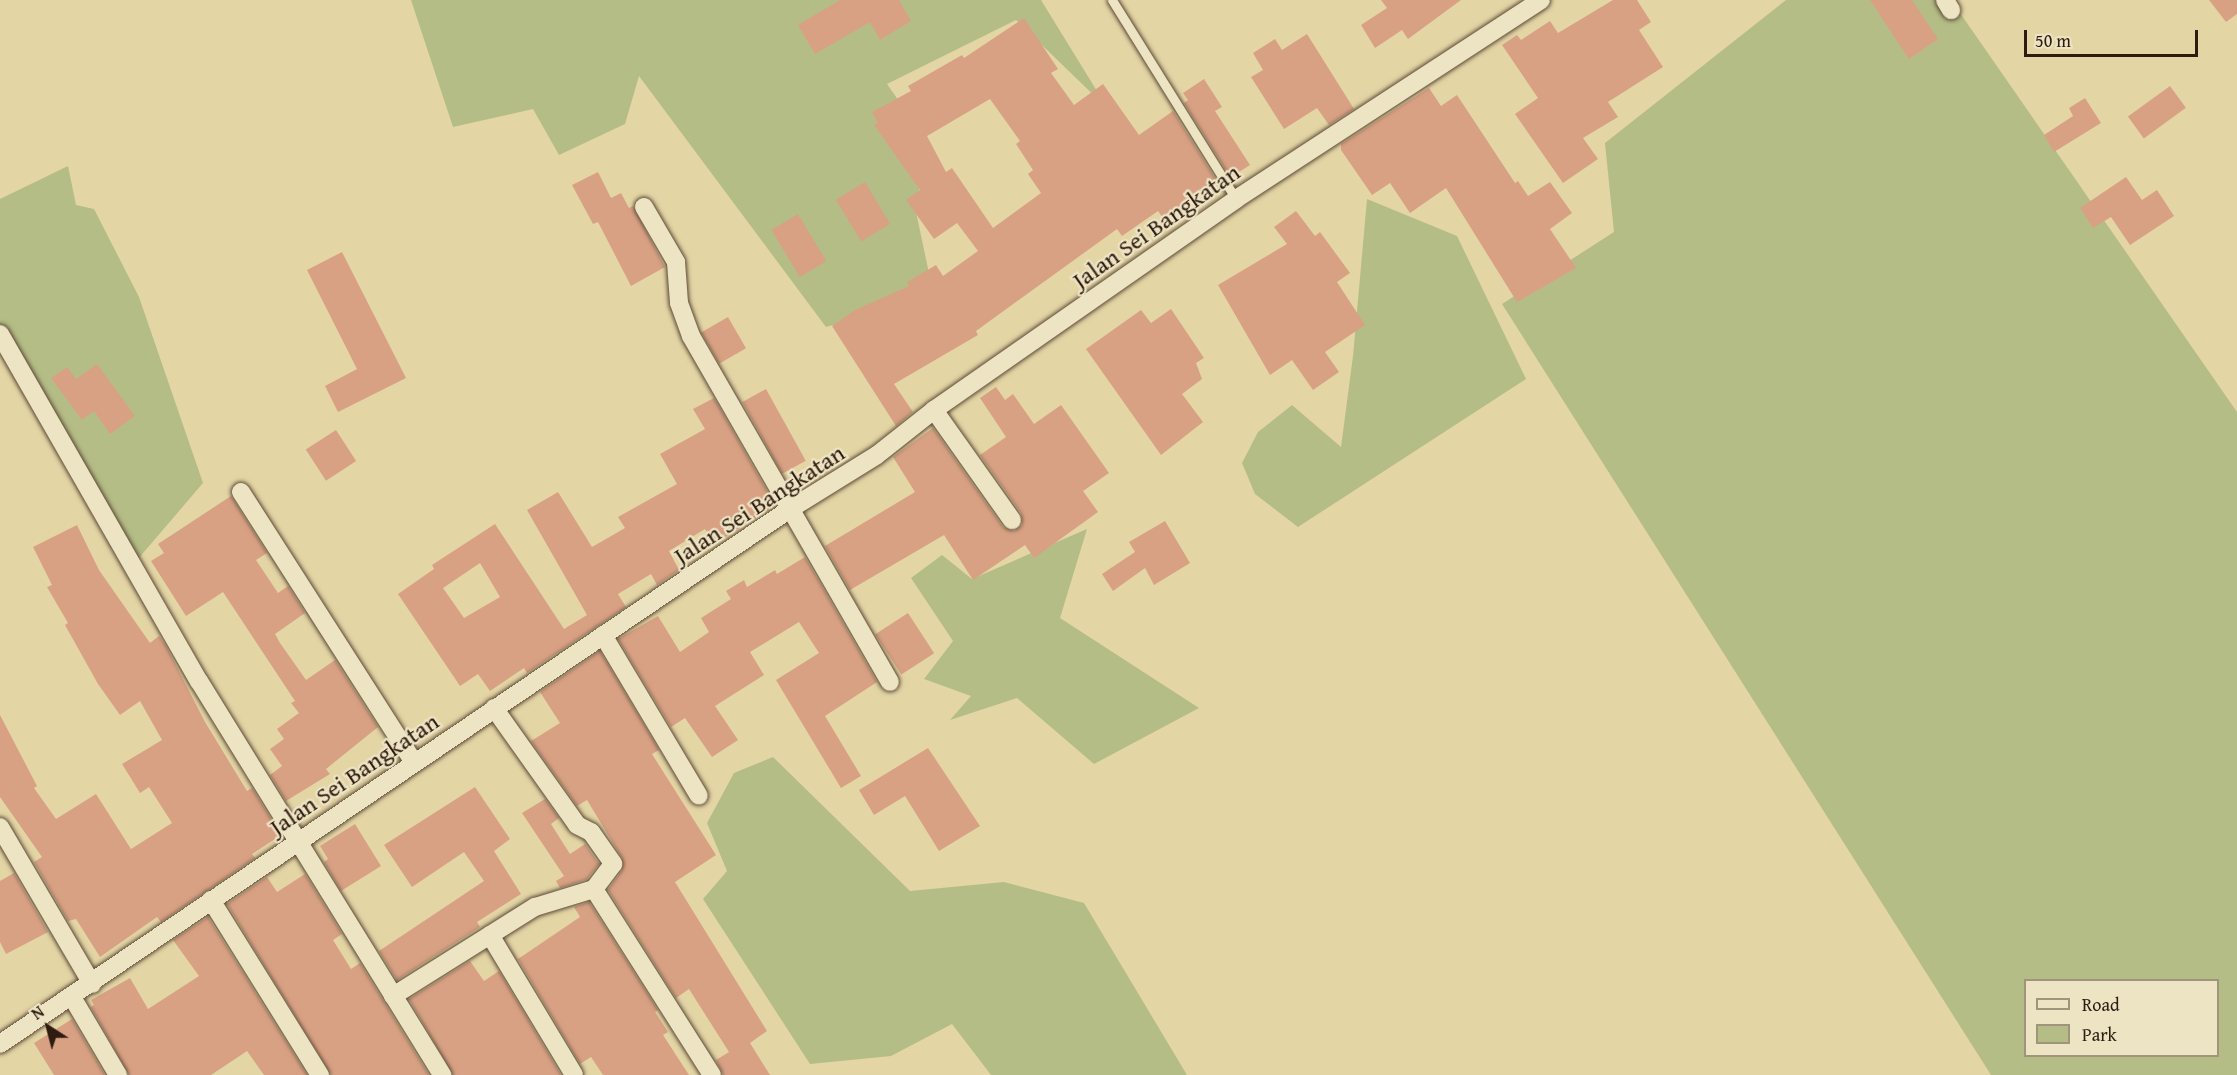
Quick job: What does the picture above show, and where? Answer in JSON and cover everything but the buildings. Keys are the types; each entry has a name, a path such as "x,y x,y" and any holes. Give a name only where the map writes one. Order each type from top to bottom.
{"street":[{"name":"Jalan Sei Bangkatan","path":"0,1044 92,984 211,900 790,509 877,455 934,410 1236,199 1541,0"},
{"path":"644,207 676,262 679,303 692,336 890,682"},
{"path":"0,334 171,633 297,842 442,1075"},
{"path":"934,410 1012,520"},
{"path":"241,492 414,762"},
{"path":"603,635 699,796"},
{"path":"393,996 535,907 594,889 613,864 591,831 577,825 494,708"},
{"path":"0,827 92,984"},
{"path":"594,889 712,1075"},
{"path":"211,900 320,1075"},
{"path":"490,935 574,1075"},
{"path":"72,997 118,1075"}],"lane":[{"path":"1112,0 1236,199"}],"green space":[{"path":"411,0 1041,0 1108,109 1016,20 887,84 930,145 915,207 930,278 886,310 826,327 639,76 625,124 559,155 533,109 453,127"},
{"path":"1786,0 1951,0 2237,412 2237,1075 1991,1075 1502,304 1614,232 1605,143"},
{"path":"68,166 76,205 94,209 139,297 203,483 132,566 0,333 0,199"},
{"path":"1367,199 1457,236 1526,379 1298,527 1255,494 1242,463 1258,432 1292,405 1341,447 1353,356"},
{"path":"1087,529 1060,618 1199,708 1094,764 1017,698 950,720 971,696 924,679 953,641 911,578 942,555 972,579"},
{"path":"773,757 910,891 1004,882 1084,903 1187,1075 991,1075 952,1024 891,1056 810,1064 703,899 727,871 707,823 734,773"}]}
